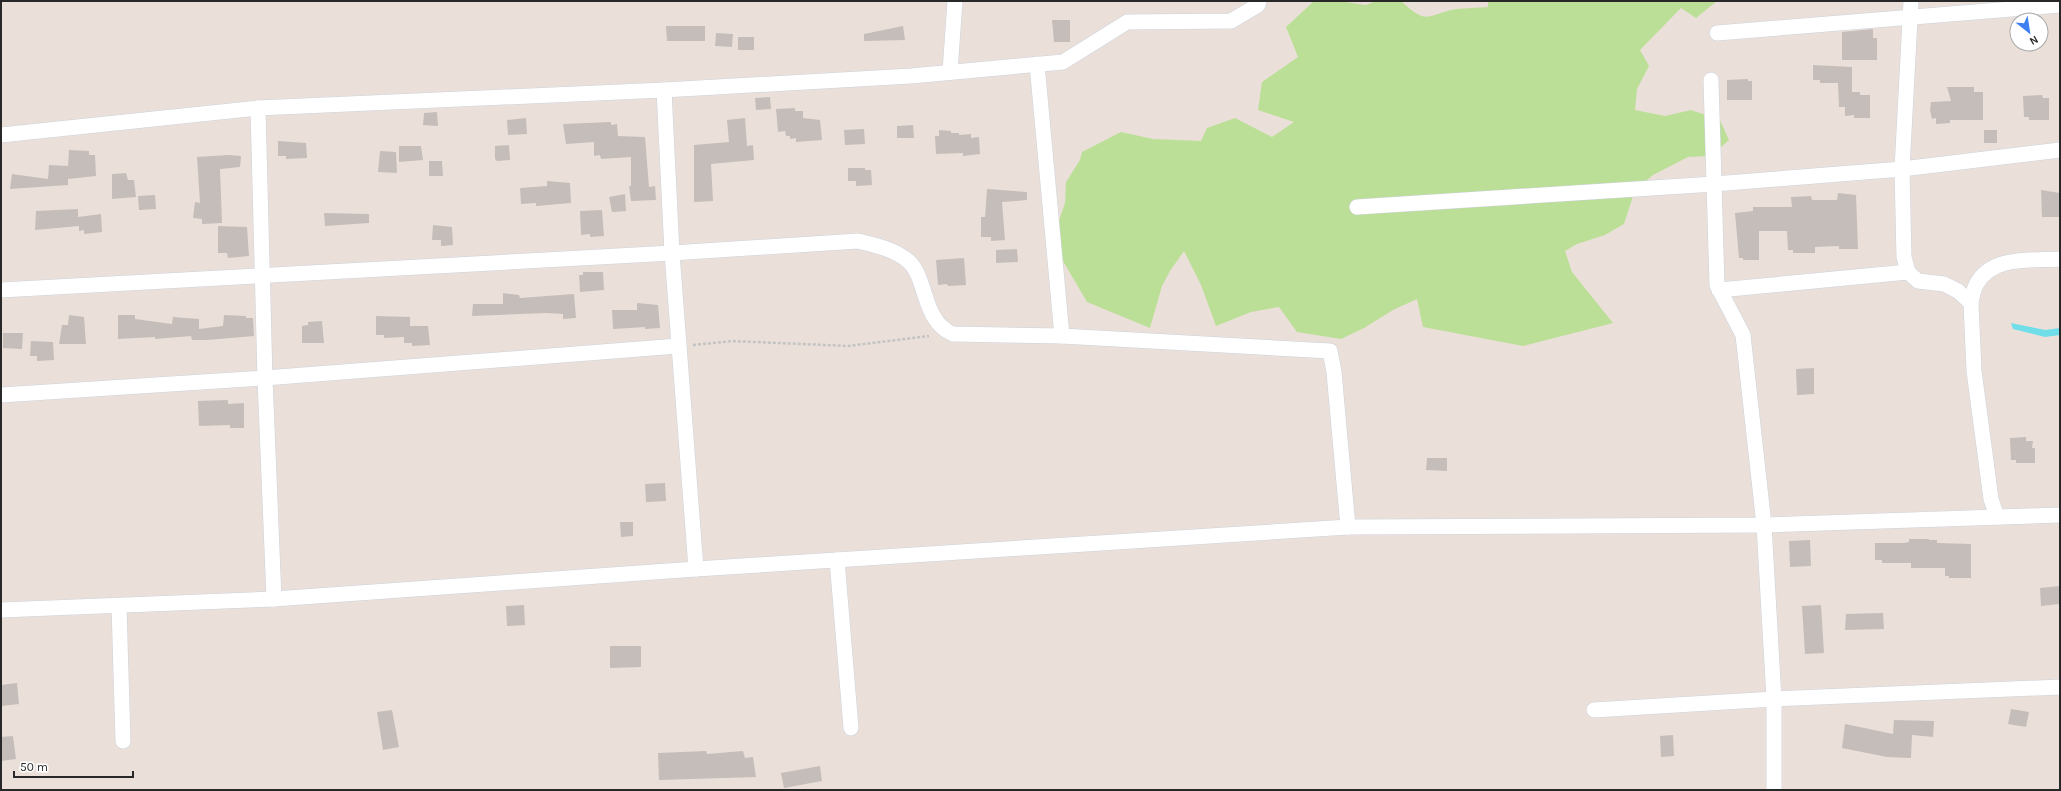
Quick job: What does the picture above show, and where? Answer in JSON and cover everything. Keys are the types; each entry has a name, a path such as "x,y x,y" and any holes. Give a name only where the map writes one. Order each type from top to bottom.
{"street":[{"path":"950,72 955,1"},
{"path":"1,135 258,108 664,90 911,76 1063,62 1128,22 1231,21 1258,5 1259,1"},
{"path":"1911,1 1902,169 1904,257 1908,272 1918,281 1944,284 1958,291 1971,303"},
{"path":"1717,33 2060,5"},
{"path":"1037,64 1062,336"},
{"path":"1711,80 1717,285 1743,335 1764,525 1774,699 1774,790"},
{"path":"664,90 678,346 696,569"},
{"path":"258,108 265,378 274,599"},
{"path":"1357,207 1714,184 1902,169 2060,150"},
{"path":"1,290 672,253 858,241 886,248 909,261 916,271 935,320 947,332 953,334 1062,336 1330,351 1334,372 1348,527"},
{"path":"1997,517 1991,498 1974,371 1971,303 1976,286 1981,277 1999,265 2008,262 2060,259"},
{"path":"1719,290 1908,272"},
{"path":"1,395 265,378 678,346"},
{"path":"1,610 274,599 696,569 1348,527 1764,525 2060,515"},
{"path":"837,560 851,728"},
{"path":"119,606 123,741"},
{"path":"1594,710 1774,699 2060,687"}],"path":[{"path":"678,346 732,341 848,346 936,335 947,332"}],"green space":[{"path":"1314,1 1338,1 1366,5 1376,1 1401,1 1417,14 1427,17 1456,9 1488,7 1488,1 1717,1 1696,18 1681,8 1640,50 1649,66 1637,89 1635,110 1665,116 1691,110 1720,120 1729,140 1711,156 1688,157 1653,175 1635,190 1624,224 1605,235 1577,244 1565,251 1572,272 1613,323 1523,346 1423,327 1417,299 1393,310 1364,328 1341,339 1297,332 1279,307 1251,312 1216,326 1201,285 1184,251 1170,271 1162,286 1150,328 1087,302 1063,261 1056,229 1065,203 1066,182 1080,160 1082,152 1121,132 1153,139 1201,141 1207,128 1235,118 1272,137 1294,122 1258,110 1262,82 1298,57 1286,27"}],"water":[{"path":"2011,323 2045,330 2060,328 2060,335 2045,337 2013,329"}],"building":[{"path":"1052,20 1070,20 1070,42 1054,42"},
{"path":"666,26 705,26 705,41 667,41"},
{"path":"903,26 905,40 864,41 864,34"},
{"path":"1873,29 1873,38 1877,38 1877,60 1842,60 1842,32"},
{"path":"716,33 733,34 732,47 715,46"},
{"path":"738,37 754,37 754,50 738,50"},
{"path":"1813,65 1852,67 1852,92 1860,92 1860,95 1870,95 1870,118 1854,118 1854,115 1845,116 1845,107 1839,107 1838,83 1820,83 1820,80 1813,80"},
{"path":"1748,79 1748,81 1752,81 1752,100 1727,100 1727,80"},
{"path":"1947,87 1974,87 1974,92 1983,92 1983,120 1950,120 1950,123 1936,124 1936,118 1932,119 1930,110 1931,102 1951,101"},
{"path":"2042,95 2043,98 2049,98 2049,120 2029,120 2029,117 2024,117 2023,96"},
{"path":"770,97 771,109 756,110 755,98"},
{"path":"795,108 795,111 803,111 803,118 820,120 822,140 796,142 796,138 790,139 790,136 786,136 785,131 778,132 776,109"},
{"path":"437,112 438,126 423,125 424,113"},
{"path":"526,118 527,134 508,135 507,120"},
{"path":"745,118 747,146 753,145 754,160 711,164 713,201 694,202 694,145 729,142 727,120"},
{"path":"611,122 611,125 617,124 618,136 645,137 649,187 655,186 656,200 631,201 629,186 631,186 631,157 601,159 600,155 594,156 594,142 566,144 563,124"},
{"path":"913,125 914,138 897,138 897,126"},
{"path":"864,129 865,144 845,145 844,130"},
{"path":"939,130 959,133 959,135 971,134 971,138 979,137 980,154 963,156 963,153 936,154 935,136 939,136"},
{"path":"1984,130 1997,130 1997,143 1984,143"},
{"path":"278,141 306,143 307,158 286,159 286,156 278,156"},
{"path":"509,145 510,160 497,161 495,159 495,146"},
{"path":"399,146 421,146 423,160 399,162"},
{"path":"69,150 89,151 89,155 95,155 96,176 68,179 68,185 10,189 12,174 48,179 49,165 68,166"},
{"path":"380,151 396,152 397,173 378,172"},
{"path":"229,155 241,156 240,167 220,169 222,223 202,224 202,219 193,218 195,202 200,203 197,157"},
{"path":"429,161 442,161 443,176 429,176"},
{"path":"848,168 865,168 865,170 871,170 872,185 856,186 856,181 848,181"},
{"path":"126,173 128,180 134,180 136,197 112,199 112,174"},
{"path":"547,181 570,183 571,203 536,206 536,203 521,204 520,188 547,186"},
{"path":"987,189 1027,192 1027,200 1002,202 1005,240 991,241 991,237 981,237 981,217 985,217"},
{"path":"2041,190 2060,193 2060,217 2042,217"},
{"path":"1838,193 1856,195 1858,249 1839,249 1839,246 1815,247 1815,253 1793,253 1793,250 1788,250 1787,231 1759,231 1759,260 1743,260 1743,258 1739,258 1735,213 1753,211 1753,207 1792,207 1791,197 1811,196 1812,200 1837,200"},
{"path":"625,194 626,211 612,212 609,197"},
{"path":"155,195 156,209 139,210 138,196"},
{"path":"78,209 78,217 101,214 102,232 84,234 84,230 79,231 79,226 35,230 36,211"},
{"path":"602,210 604,236 590,237 590,234 581,235 580,211"},
{"path":"324,213 369,214 369,223 325,226"},
{"path":"433,225 452,227 453,245 441,246 441,240 432,240"},
{"path":"218,226 247,227 249,256 228,258 227,253 218,253"},
{"path":"1017,249 1018,262 996,263 996,250"},
{"path":"964,258 966,285 938,285 936,260"},
{"path":"583,272 603,272 604,290 580,292 579,275 583,275"},
{"path":"503,293 519,295 520,298 574,294 576,318 563,319 563,314 547,313 472,316 473,304 503,304"},
{"path":"637,303 658,305 660,328 645,329 645,327 613,329 612,310 637,310"},
{"path":"69,315 84,317 86,344 59,344 62,325 68,325"},
{"path":"118,315 135,315 135,319 172,324 173,317 199,319 199,329 223,326 224,315 246,316 246,318 253,318 254,336 207,340 192,340 191,336 155,339 155,337 118,339"},
{"path":"376,316 410,317 410,326 428,326 430,345 412,346 412,343 404,343 404,337 384,338 384,335 376,335"},
{"path":"322,321 324,343 302,343 302,326 308,325 308,322"},
{"path":"3,333 23,333 22,349 3,348"},
{"path":"31,341 53,342 54,360 37,361 37,356 30,356"},
{"path":"1814,368 1814,394 1797,395 1796,369"},
{"path":"228,400 228,404 244,403 244,428 230,428 230,425 199,426 198,401"},
{"path":"2026,437 2026,441 2033,441 2032,448 2035,448 2035,463 2016,463 2016,460 2011,460 2010,438"},
{"path":"1427,458 1447,458 1447,471 1426,470"},
{"path":"665,483 666,501 646,502 645,484"},
{"path":"620,522 633,522 633,536 621,537"},
{"path":"1909,539 1937,540 1937,543 1971,544 1971,578 1949,578 1949,576 1945,576 1945,568 1911,568 1911,563 1882,563 1882,560 1875,560 1875,543 1904,543 1909,542"},
{"path":"1810,540 1811,566 1790,567 1789,541"},
{"path":"2060,586 2060,604 2041,606 2040,588"},
{"path":"524,605 525,625 507,626 506,606"},
{"path":"1821,605 1824,653 1805,654 1802,606"},
{"path":"1883,613 1884,629 1845,630 1846,614"},
{"path":"610,646 641,646 641,667 610,668"},
{"path":"17,683 19,704 1,706 1,685"},
{"path":"2011,709 2029,712 2026,727 2008,724"},
{"path":"392,710 399,747 383,750 377,712"},
{"path":"1894,720 1934,721 1933,737 1912,735 1911,758 1887,757 1842,748 1845,724 1893,734"},
{"path":"1673,735 1674,756 1661,757 1660,736"},
{"path":"13,736 16,759 1,761 1,737"},
{"path":"706,751 707,754 743,751 745,758 753,757 756,777 659,780 658,753"},
{"path":"820,766 822,781 784,788 781,773"}]}
